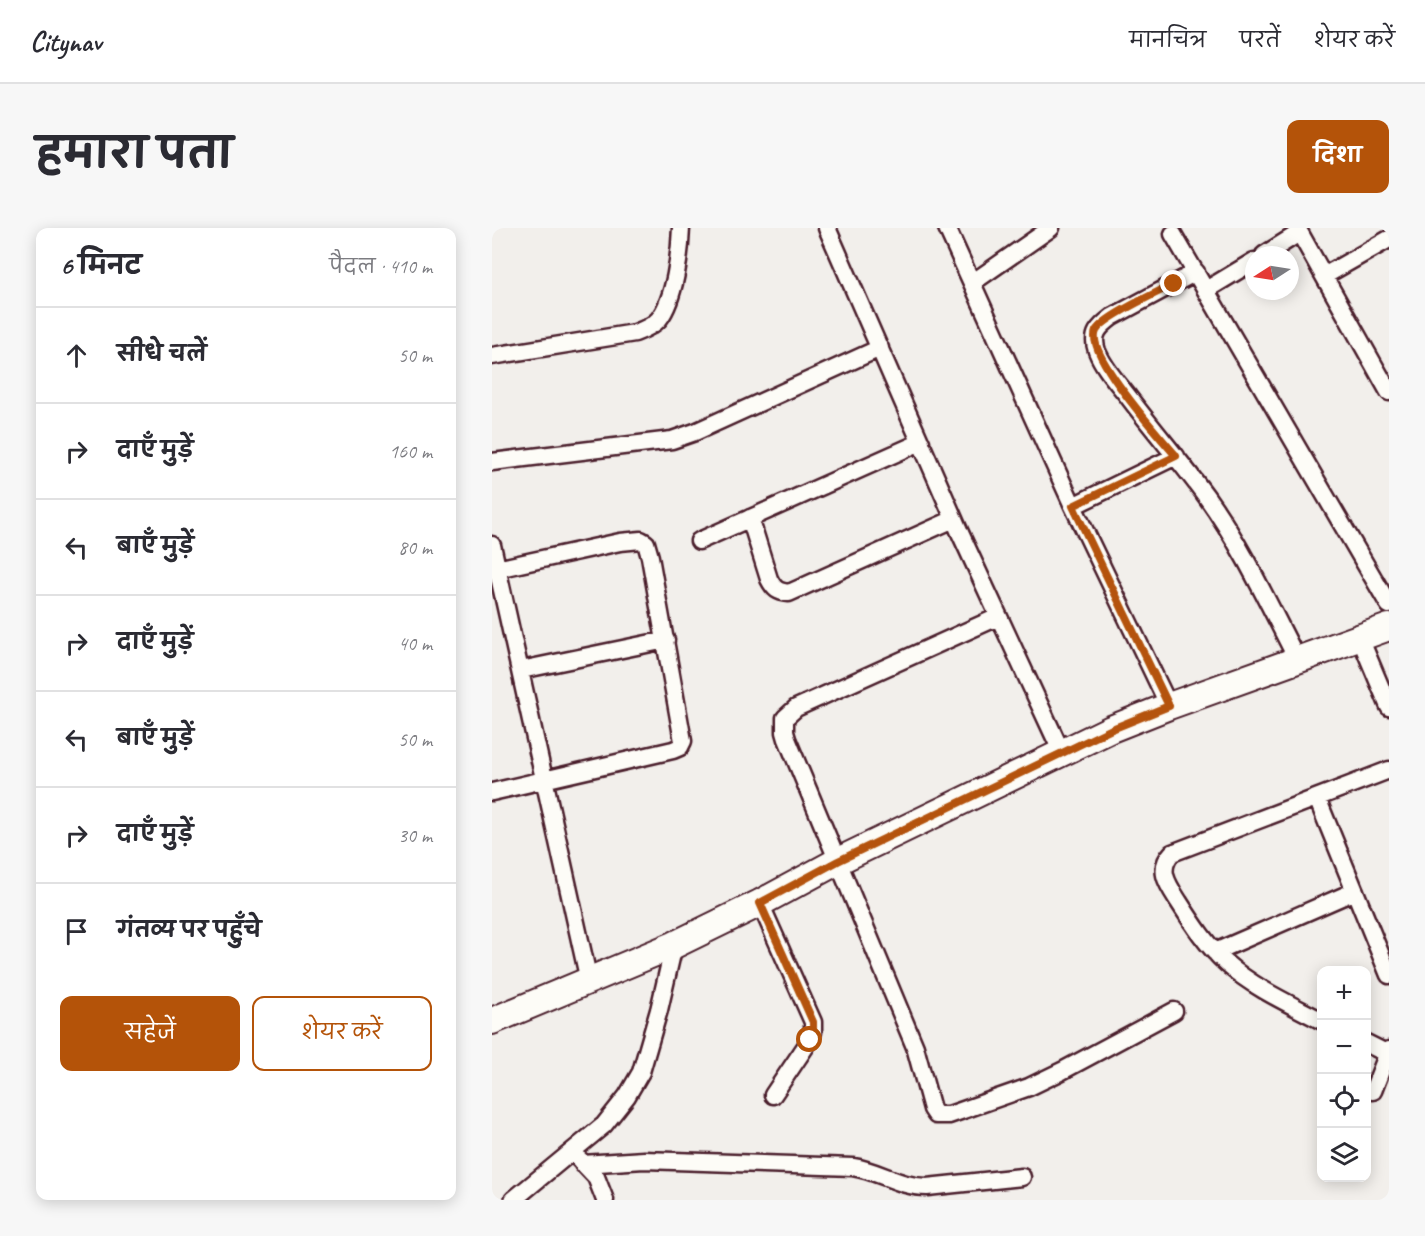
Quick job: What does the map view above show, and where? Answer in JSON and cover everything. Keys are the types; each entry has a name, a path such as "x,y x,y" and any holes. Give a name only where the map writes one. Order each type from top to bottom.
{"main road":[{"path":"492,1021 674,945 760,903 838,861 1112,729 1169,706 1389,627"}],"street":[{"path":"492,356 635,333 647,328 658,320 667,305 675,278 681,228"},
{"path":"827,228 954,519 1062,753"},
{"path":"947,228 1073,506 1169,706"},
{"path":"972,283 1051,228"},
{"path":"1276,246 1298,230 1324,276 1384,370 1389,392"},
{"path":"1173,234 1389,605"},
{"path":"1324,276 1389,239"},
{"path":"1206,290 1245,266"},
{"path":"1196,272 1112,317 1101,325 1094,338 1102,361 1176,456 1231,536 1297,659"},
{"path":"492,462 672,440 695,432 880,348"},
{"path":"699,541 921,442"},
{"path":"1073,506 1176,456"},
{"path":"750,518 769,579 778,591 789,593 954,519"},
{"path":"492,792 680,747 683,741 683,730 646,543 641,540 620,542 495,570"},
{"path":"492,545 495,570 521,670 589,981"},
{"path":"998,617 796,708 785,718 787,738 915,1047 932,1109 936,1114 950,1115 1029,1087 1174,1011"},
{"path":"1360,638 1389,707"},
{"path":"521,670 666,640"},
{"path":"1320,1020 1244,976 1215,952 1200,934 1168,885 1164,870 1167,858 1172,853 1389,770"},
{"path":"1317,798 1389,975"},
{"path":"1215,952 1355,891"},
{"path":"760,903 813,1022 810,1040 774,1095"},
{"path":"513,1200 578,1158 627,1096 641,1072 659,1010 674,945"},
{"path":"1371,1045 1388,1052 1373,1091"},
{"path":"578,1158 853,1167 873,1171 899,1184 911,1187 1022,1177"},
{"path":"578,1158 596,1177 605,1200"}],"route":[{"path":"810,1040 813,1022 808,1008 760,903 838,861 1112,729 1169,706 1073,506 1176,456 1102,361 1094,338 1101,325 1112,317 1174,284"}]}
